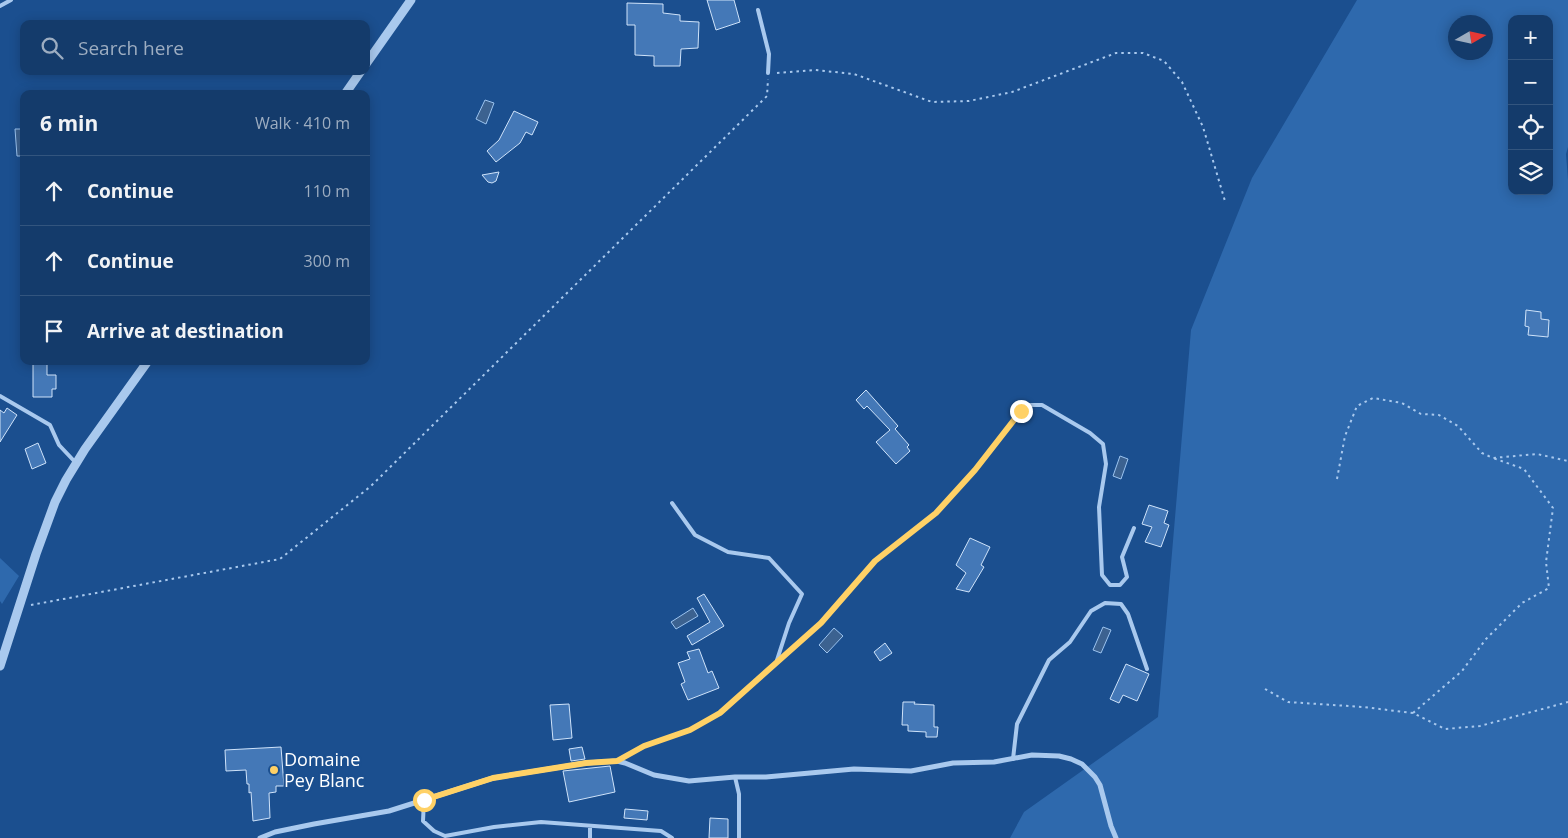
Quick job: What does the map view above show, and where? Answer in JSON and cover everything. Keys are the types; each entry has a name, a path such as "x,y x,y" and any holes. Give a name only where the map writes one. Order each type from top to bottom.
{"street":[{"path":"370,58 410,0"},
{"path":"348,90 358,75"},
{"path":"0,666 18,607 55,502 76,463 145,365"},
{"path":"260,838 275,832 389,811 493,778 586,763 617,761 654,776 689,781 854,769 911,771 953,763 994,762 1032,755 1059,756 1082,764 1096,777 1116,838"}],"lane":[{"path":"0,6 11,0"},
{"path":"758,10 769,54 768,73"},
{"path":"0,396 50,425 59,445 76,463"},
{"path":"617,761 644,746 690,730 720,713 821,623 875,561 936,513 975,470 1021,411 1030,406 1042,405 1090,433 1103,444 1106,464 1099,507 1102,575 1110,585 1120,585 1127,577 1122,557 1134,528"},
{"path":"672,503 695,534 728,552 768,558 802,594 789,623 776,662"},
{"path":"1013,759 1017,724 1049,660 1070,642 1091,611 1105,603 1121,604 1128,614 1147,669"},
{"path":"735,777 739,794 739,838"},
{"path":"424,800 423,821 434,832 445,836 494,827 541,822 661,831 672,838"},
{"path":"590,826 590,838"}],"path":[{"path":"18,607 280,559 371,486 767,96 768,73 815,70 854,74 932,102 969,101 1012,92 1116,53 1143,53 1164,61 1182,82 1203,127 1225,201"},
{"path":"1337,479 1345,436 1357,406 1373,398 1402,403 1421,414 1439,416 1458,426 1482,453 1524,469 1553,508 1546,562 1549,588 1522,603 1486,639 1462,671 1413,713"},
{"path":"1493,458 1537,454 1568,461"},
{"path":"1266,689 1288,702 1363,707 1413,713 1445,729 1480,726 1568,702"}],"shaded area":[{"path":"1357,0 1568,0 1568,147 1566,154 1568,180 1568,838 1010,838 1024,812 1158,717 1191,330 1252,178"},
{"path":"485,100 494,103 486,124 476,119"},
{"path":"15,129 20,129 20,156 17,156"},
{"path":"1120,456 1128,459 1121,479 1113,476"},
{"path":"0,558 19,576 2,604 0,601"},
{"path":"693,608 698,616 676,629 671,622"},
{"path":"1103,627 1111,630 1101,653 1093,650"},
{"path":"834,628 843,636 827,653 819,645"}],"building":[{"path":"707,0 734,0 740,22 716,30"},
{"path":"627,3 663,4 663,13 680,15 680,21 699,22 698,48 681,49 680,66 654,66 654,56 635,55 635,25 627,25"},
{"path":"514,111 538,122 532,135 526,132 520,143 496,162 487,151 499,140"},
{"path":"499,172 496,181 492,183 488,182 482,175"},
{"path":"1526,310 1541,312 1541,319 1549,320 1548,337 1528,335 1529,327 1525,326"},
{"path":"33,365 47,365 47,375 56,375 56,389 52,389 52,397 33,397"},
{"path":"866,390 898,426 895,429 909,445 907,447 910,451 896,464 876,442 890,430 867,406 864,409 856,400"},
{"path":"7,408 17,415 0,442 0,410 4,413"},
{"path":"38,443 46,463 32,469 25,449"},
{"path":"1149,505 1168,511 1164,523 1169,525 1161,547 1145,542 1152,527 1142,524"},
{"path":"970,538 990,547 981,565 984,567 969,592 956,589 966,573 956,565"},
{"path":"704,594 724,626 692,645 687,636 710,622 697,598"},
{"path":"885,643 892,653 880,661 874,652"},
{"path":"699,649 708,673 712,671 719,688 688,700 681,684 685,682 678,663 690,659 687,652"},
{"path":"1126,664 1149,674 1137,701 1123,695 1119,703 1110,699"},
{"path":"903,702 934,705 934,727 938,727 937,737 926,737 926,732 908,731 908,725 902,725"},
{"path":"569,704 572,738 553,740 550,705"},
{"path":"281,747 284,786 276,786 276,792 269,793 270,818 253,821 251,792 249,793 246,770 226,771 225,750"},
{"path":"582,747 585,759 571,761 569,749"},
{"path":"610,766 615,792 569,802 563,771"},
{"path":"625,809 648,811 647,820 624,818"},
{"path":"710,818 728,819 728,838 709,838"}],"place":[{"name":"Domaine Pey Blanc","path":"274,770"}],"route":[{"path":"424,800 493,778 522,772 586,763 617,761 644,746 690,730 720,713 821,623 875,561 936,513 975,470 1021,411"}]}
